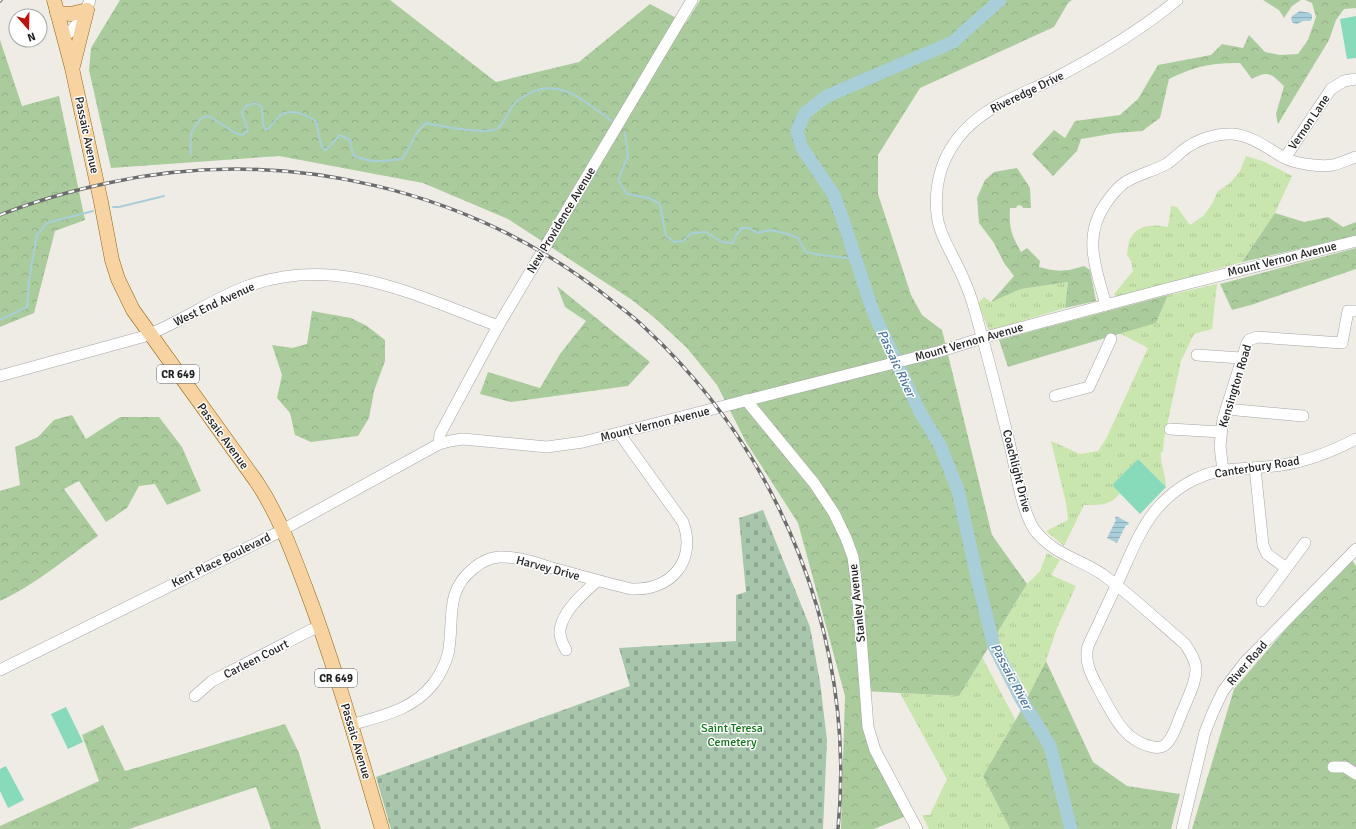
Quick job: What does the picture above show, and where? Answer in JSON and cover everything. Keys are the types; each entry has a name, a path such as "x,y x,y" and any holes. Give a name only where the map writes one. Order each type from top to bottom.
{"main road":[{"path":"55,6 71,14 88,5"},
{"path":"72,68 88,5"},
{"name":"Passaic Avenue","path":"55,6 72,68 112,260 124,295 132,310 149,334 256,481 271,505 283,529 320,627 382,829"}],"street":[{"name":"New Providence Avenue","path":"439,444 440,434 498,326 692,0"},
{"name":"Riveredge Drive","path":"982,338 967,286 947,245 937,219 936,194 938,176 946,156 962,133 981,115 1001,102 1085,63 1140,28 1177,0"},
{"path":"64,36 76,27 88,5"},
{"name":"Vernon Lane","path":"1285,158 1331,89 1344,81 1356,79"},
{"path":"1106,305 1094,258 1092,238 1094,227 1103,207 1123,183 1159,168 1171,161 1194,143 1213,136 1231,134 1247,137 1285,158 1304,164 1334,165 1356,157"},
{"name":"Mount Vernon Avenue","path":"439,444 463,439 547,447 583,442 942,351 982,338 1106,305 1356,241"},
{"name":"West End Avenue","path":"0,376 122,343 149,334 244,288 264,280 289,276 313,274 344,276 386,284 498,326"},
{"name":"Kensington Road","path":"1223,471 1220,446 1221,432 1226,409 1246,343 1257,337 1342,343 1348,311 1356,311"},
{"name":"Coachlight Drive","path":"982,338 1008,435 1026,512 1032,524 1041,538 1052,548 1099,572 1116,586"},
{"path":"1055,396 1089,387 1111,339"},
{"path":"1198,355 1241,358"},
{"name":"Stanley Avenue","path":"746,400 814,483 834,513 846,538 853,558 856,580 868,727 875,750 917,829"},
{"path":"1226,409 1302,416"},
{"path":"1170,428 1221,432"},
{"name":"Harvey Drive","path":"351,725 392,713 406,707 417,700 434,683 442,670 448,655 451,608 456,590 467,574 481,563 493,558 509,557 631,589 656,587 669,579 679,568 685,554 687,544 683,522 619,433"},
{"name":"Canterbury Road","path":"1116,586 1185,644 1192,656 1195,666 1194,683 1171,738 1163,746 1148,746 1135,740 1122,731 1091,672 1086,656 1088,646 1116,586 1148,522 1160,505 1169,496 1184,485 1206,475 1223,471 1298,462 1317,456 1356,439"},
{"name":"Kent Place Boulevard","path":"0,670 283,529 439,444"},
{"path":"1255,468 1263,545 1267,554 1286,568"},
{"path":"1262,601 1305,543"},
{"name":"River Road","path":"1182,829 1205,732 1212,712 1223,691 1245,662 1356,549"},
{"path":"566,650 561,641 560,634 560,629 564,618 579,598 597,581"},
{"name":"Carleen Court","path":"195,696 212,681 311,630 320,627"},
{"path":"1333,767 1345,767 1356,774"}],"green space":[{"path":"120,0 390,0 496,82 579,62 650,4 686,23 700,0 1072,0 1068,3 1054,27 920,88 878,155 878,194 911,295 922,315 942,330 992,535 1027,584 959,696 862,691 869,741 909,815 874,829 841,829 845,696 798,523 746,442 717,385 687,348 656,319 632,300 508,219 423,183 279,156 111,168 89,70 91,48"},
{"path":"1263,0 1301,0 1292,6 1284,18 1279,10"},
{"path":"1305,0 1356,0 1356,8 1344,9 1336,20 1329,40 1278,124 1276,114 1284,86 1273,76 1266,74 1252,79 1240,63 1220,64 1196,68 1169,79 1160,118 1142,131 1116,133 1081,139 1077,151 1053,176 1032,154 1054,130 1065,138 1075,121 1120,115 1138,99 1158,65 1211,55 1222,44 1243,48 1249,35 1265,52 1280,55 1298,54 1308,40 1316,17 1312,3"},
{"path":"1356,16 1356,58 1347,59 1340,19"},
{"path":"0,40 22,106 59,96 85,220 55,231 34,313 0,327"},
{"path":"1246,156 1265,162 1292,176 1275,213 1242,262 1117,298 1114,294 1133,271 1131,261 1127,255 1129,241 1133,234 1137,230 1146,226 1168,227 1171,206 1177,207 1190,225 1203,216 1212,204 1218,191 1230,183 1240,171"},
{"path":"1017,168 1030,188 1031,208 1023,208 1022,206 1018,205 1016,208 1010,208 1011,231 1021,252 1027,248 1040,261 1039,267 1046,269 1062,271 1084,266 1090,270 1096,301 1065,308 1068,282 1021,289 991,302 1014,276 1004,263 994,243 979,223 977,198 985,180 994,172"},
{"path":"1275,213 1304,222 1328,217 1343,227 1356,222 1356,236 1242,262"},
{"path":"1356,248 1356,269 1251,305 1232,310 1220,284"},
{"path":"1068,282 1065,308 989,331 978,303 984,297 991,302 1021,289"},
{"path":"1217,284 1212,329 1194,334 1181,361 1164,439 1163,452 1161,452 1161,461 1166,487 1138,459 1112,485 1120,493 1113,500 1104,504 1084,505 1064,546 1046,531 1068,520 1066,503 1051,441 1080,454 1098,451 1106,439 1148,348 1119,333 1156,323 1168,295"},
{"path":"557,286 650,362 628,386 511,402 480,394 488,372 540,388 560,354 586,321 565,307"},
{"path":"1168,295 1156,323 1008,367 999,340"},
{"path":"312,311 351,318 367,326 385,340 385,361 374,391 369,418 358,436 311,442 295,435 290,413 277,398 282,375 272,345 292,348 307,344"},
{"path":"72,415 86,439 120,417 159,417 182,447 201,491 167,505 155,484 139,486 127,508 106,522 79,481 64,489 98,536 26,587 0,601 0,491 20,485 15,447 38,437 54,420"},
{"path":"1138,459 1166,487 1140,514 1112,485"},
{"name":"Saint Teresa Cemetery","path":"763,510 810,627 820,682 827,740 823,829 391,829 376,777 630,686 619,648 736,641 736,595 746,592 739,518"},
{"path":"1047,553 1060,560 1051,575 1076,586 1057,628 1046,661 1029,695 995,637 1027,584 1040,571"},
{"path":"1349,556 1356,566 1356,829 1192,829 1234,689"},
{"path":"982,657 1016,721 983,776 1010,829 929,829 922,815 930,815 947,779 900,693 959,696"},
{"path":"1046,661 1093,762 1127,786 1180,794 1171,829 1010,829 983,776 1018,716"},
{"path":"66,707 83,742 68,749 51,714"},
{"path":"285,724 299,753 321,829 271,829 256,787 129,829 0,829 0,826 99,781 82,735 103,725 125,771"},
{"path":"6,766 24,800 8,808 0,791 0,769"}],"water":[{"path":"1300,11 1310,13 1312,15 1312,19 1310,21 1303,21 1297,24 1293,23 1291,20 1292,16"},
{"path":"1116,516 1129,523 1126,525 1117,543 1107,538 1116,520"}],"waterway":[{"name":"Passaic River","path":"1000,0 953,42 827,96 805,113 797,131 802,148 834,195 873,312 920,412 940,445 958,490 994,646 1020,697 1050,746 1071,829"},
{"path":"191,154 191,134 195,126 203,117 209,116 235,133 242,135 248,131 242,113 246,106 256,103 262,107 263,124 265,129 268,129 281,115 285,113 299,113 316,121 323,149 326,150 340,135 350,140 353,155 371,161 402,159 417,132 426,123 475,131 493,130 498,128 504,122 517,101 530,93 542,89 553,88 574,95 585,101 613,122"},
{"path":"625,133 628,156 618,180 627,194 649,198 660,204 666,236 674,242 683,241 692,233 706,232 722,242 733,243 736,235 742,228 749,228 757,233 770,230 798,238 806,252 856,259"},
{"path":"113,207 119,207 164,196"},
{"path":"0,320 27,307 29,280 37,235 47,223 93,211"}],"railway":[{"path":"0,215 80,189 175,172 242,169 309,174 375,186 439,205 501,231 560,264 615,303 641,324 693,377 735,433 771,492 800,556 821,621 835,690 840,759 838,829"}]}
